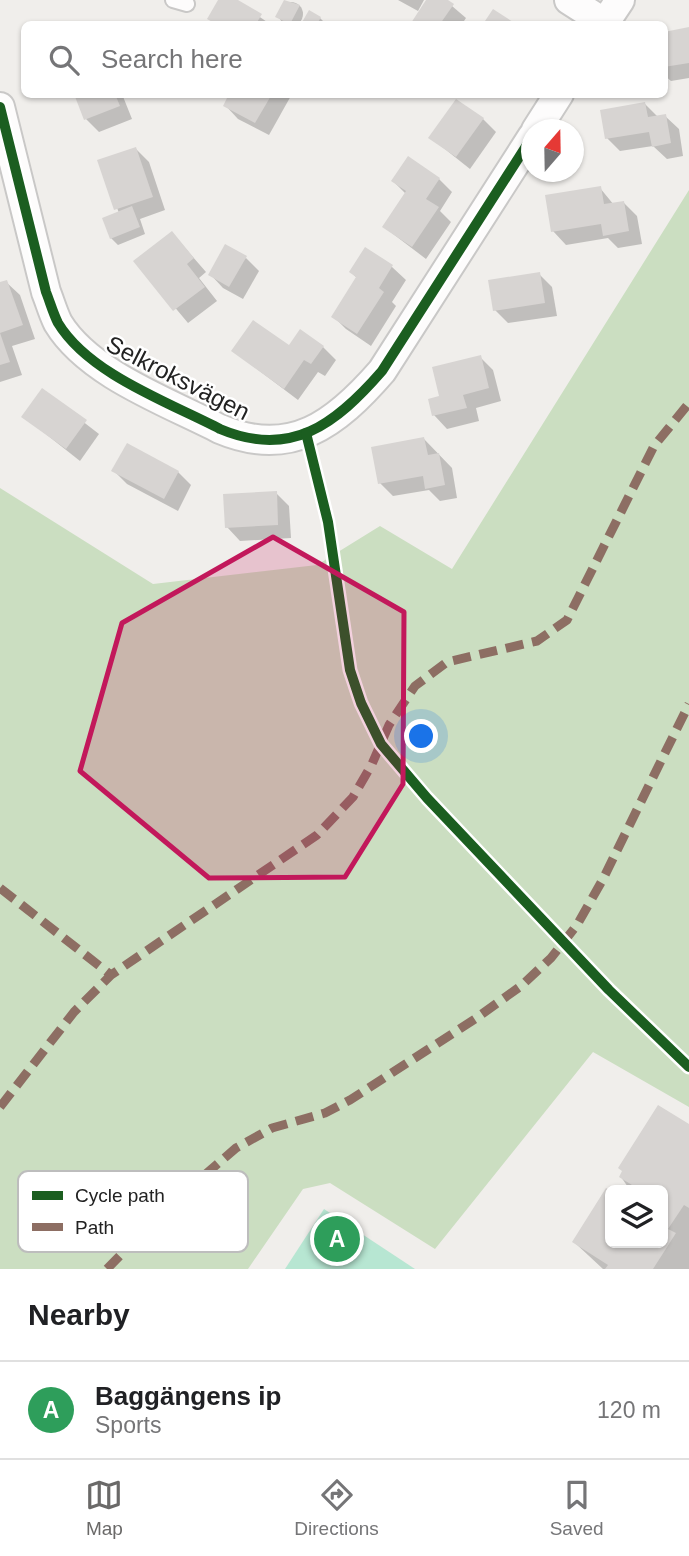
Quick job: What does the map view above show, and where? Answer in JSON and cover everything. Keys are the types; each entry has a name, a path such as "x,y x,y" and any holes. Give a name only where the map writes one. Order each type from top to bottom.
{"street":[{"path":"569,0 610,16"},
{"path":"544,119 557,98"},
{"name":"Selkroksvägen","path":"0,107 46,292 58,322 74,344 101,367 220,429 238,437 266,442 292,439 324,426 357,400 382,371 521,153"}],"highlighted area":[{"path":"273,537 404,612 403,784 345,877 209,878 80,771 122,623"}],"green space":[{"path":"689,190 689,1107 593,1052 435,1249 330,1183 303,1189 248,1269 0,1269 0,488 153,584 317,565 380,526 452,569"},
{"path":"324,1209 415,1269 285,1269"}],"building":[{"path":"218,0 238,0 262,14 258,21 207,19"},
{"path":"284,0 300,5 292,21 275,17"},
{"path":"426,0 448,0 454,4 442,21 412,21"},
{"path":"493,9 511,21 485,21"},
{"path":"309,10 321,17 319,21 303,21"},
{"path":"689,27 689,63 668,66 668,31"},
{"path":"76,98 117,98 120,106 84,120"},
{"path":"227,98 270,98 255,123 223,106"},
{"path":"456,99 484,118 456,157 428,138"},
{"path":"645,102 648,117 666,114 671,143 652,147 649,132 605,139 600,110"},
{"path":"136,147 153,197 114,210 97,160"},
{"path":"408,156 440,178 426,199 439,207 412,247 382,227 406,191 391,181"},
{"path":"601,186 604,204 624,201 629,231 603,236 601,224 551,232 545,195"},
{"path":"132,206 140,227 110,239 102,218"},
{"path":"172,231 194,258 187,264 205,287 173,311 133,261"},
{"path":"225,244 247,256 229,287 208,275"},
{"path":"365,247 393,265 379,288 384,292 357,334 331,317 356,277 349,272"},
{"path":"540,272 545,303 493,311 488,280"},
{"path":"7,280 23,325 0,333 0,282"},
{"path":"253,320 289,345 300,329 324,346 311,364 304,360 284,389 231,351"},
{"path":"0,333 10,362 0,365"},
{"path":"481,355 489,388 463,395 467,408 432,416 428,399 439,396 432,367"},
{"path":"42,388 87,420 66,449 21,417"},
{"path":"424,437 428,455 439,453 445,485 425,489 423,476 378,484 371,447"},
{"path":"127,443 179,471 164,499 111,471"},
{"path":"277,491 278,525 225,528 223,494"},
{"path":"658,1105 689,1124 689,1208 684,1205 668,1229 668,1185 632,1185 619,1177 622,1171 618,1168"},
{"path":"605,1190 605,1248 666,1248 653,1269 605,1269 608,1265 572,1242"},
{"path":"668,1229 676,1233 668,1246"}],"marked path":[{"path":"0,1107 74,1012 111,975 317,835 353,797 372,764 389,725 415,686 447,662 537,641 567,620 654,446 689,403"},
{"path":"209,1171 236,1148 272,1128 325,1113 350,1100 475,1019 521,986 551,958 577,925 603,879 689,704"},
{"path":"0,888 111,975"},
{"path":"107,1269 123,1252"}],"cycle path":[{"path":"0,107 46,292 58,323 72,341 109,372 154,397 220,429 245,437 269,440 290,438 329,421 347,407 382,371 521,154"},
{"path":"306,433 328,522 350,670 361,703 381,744 427,798 609,990 689,1067"}],"place":[{"name":"Baggängens ip","path":"337,1239"}]}
